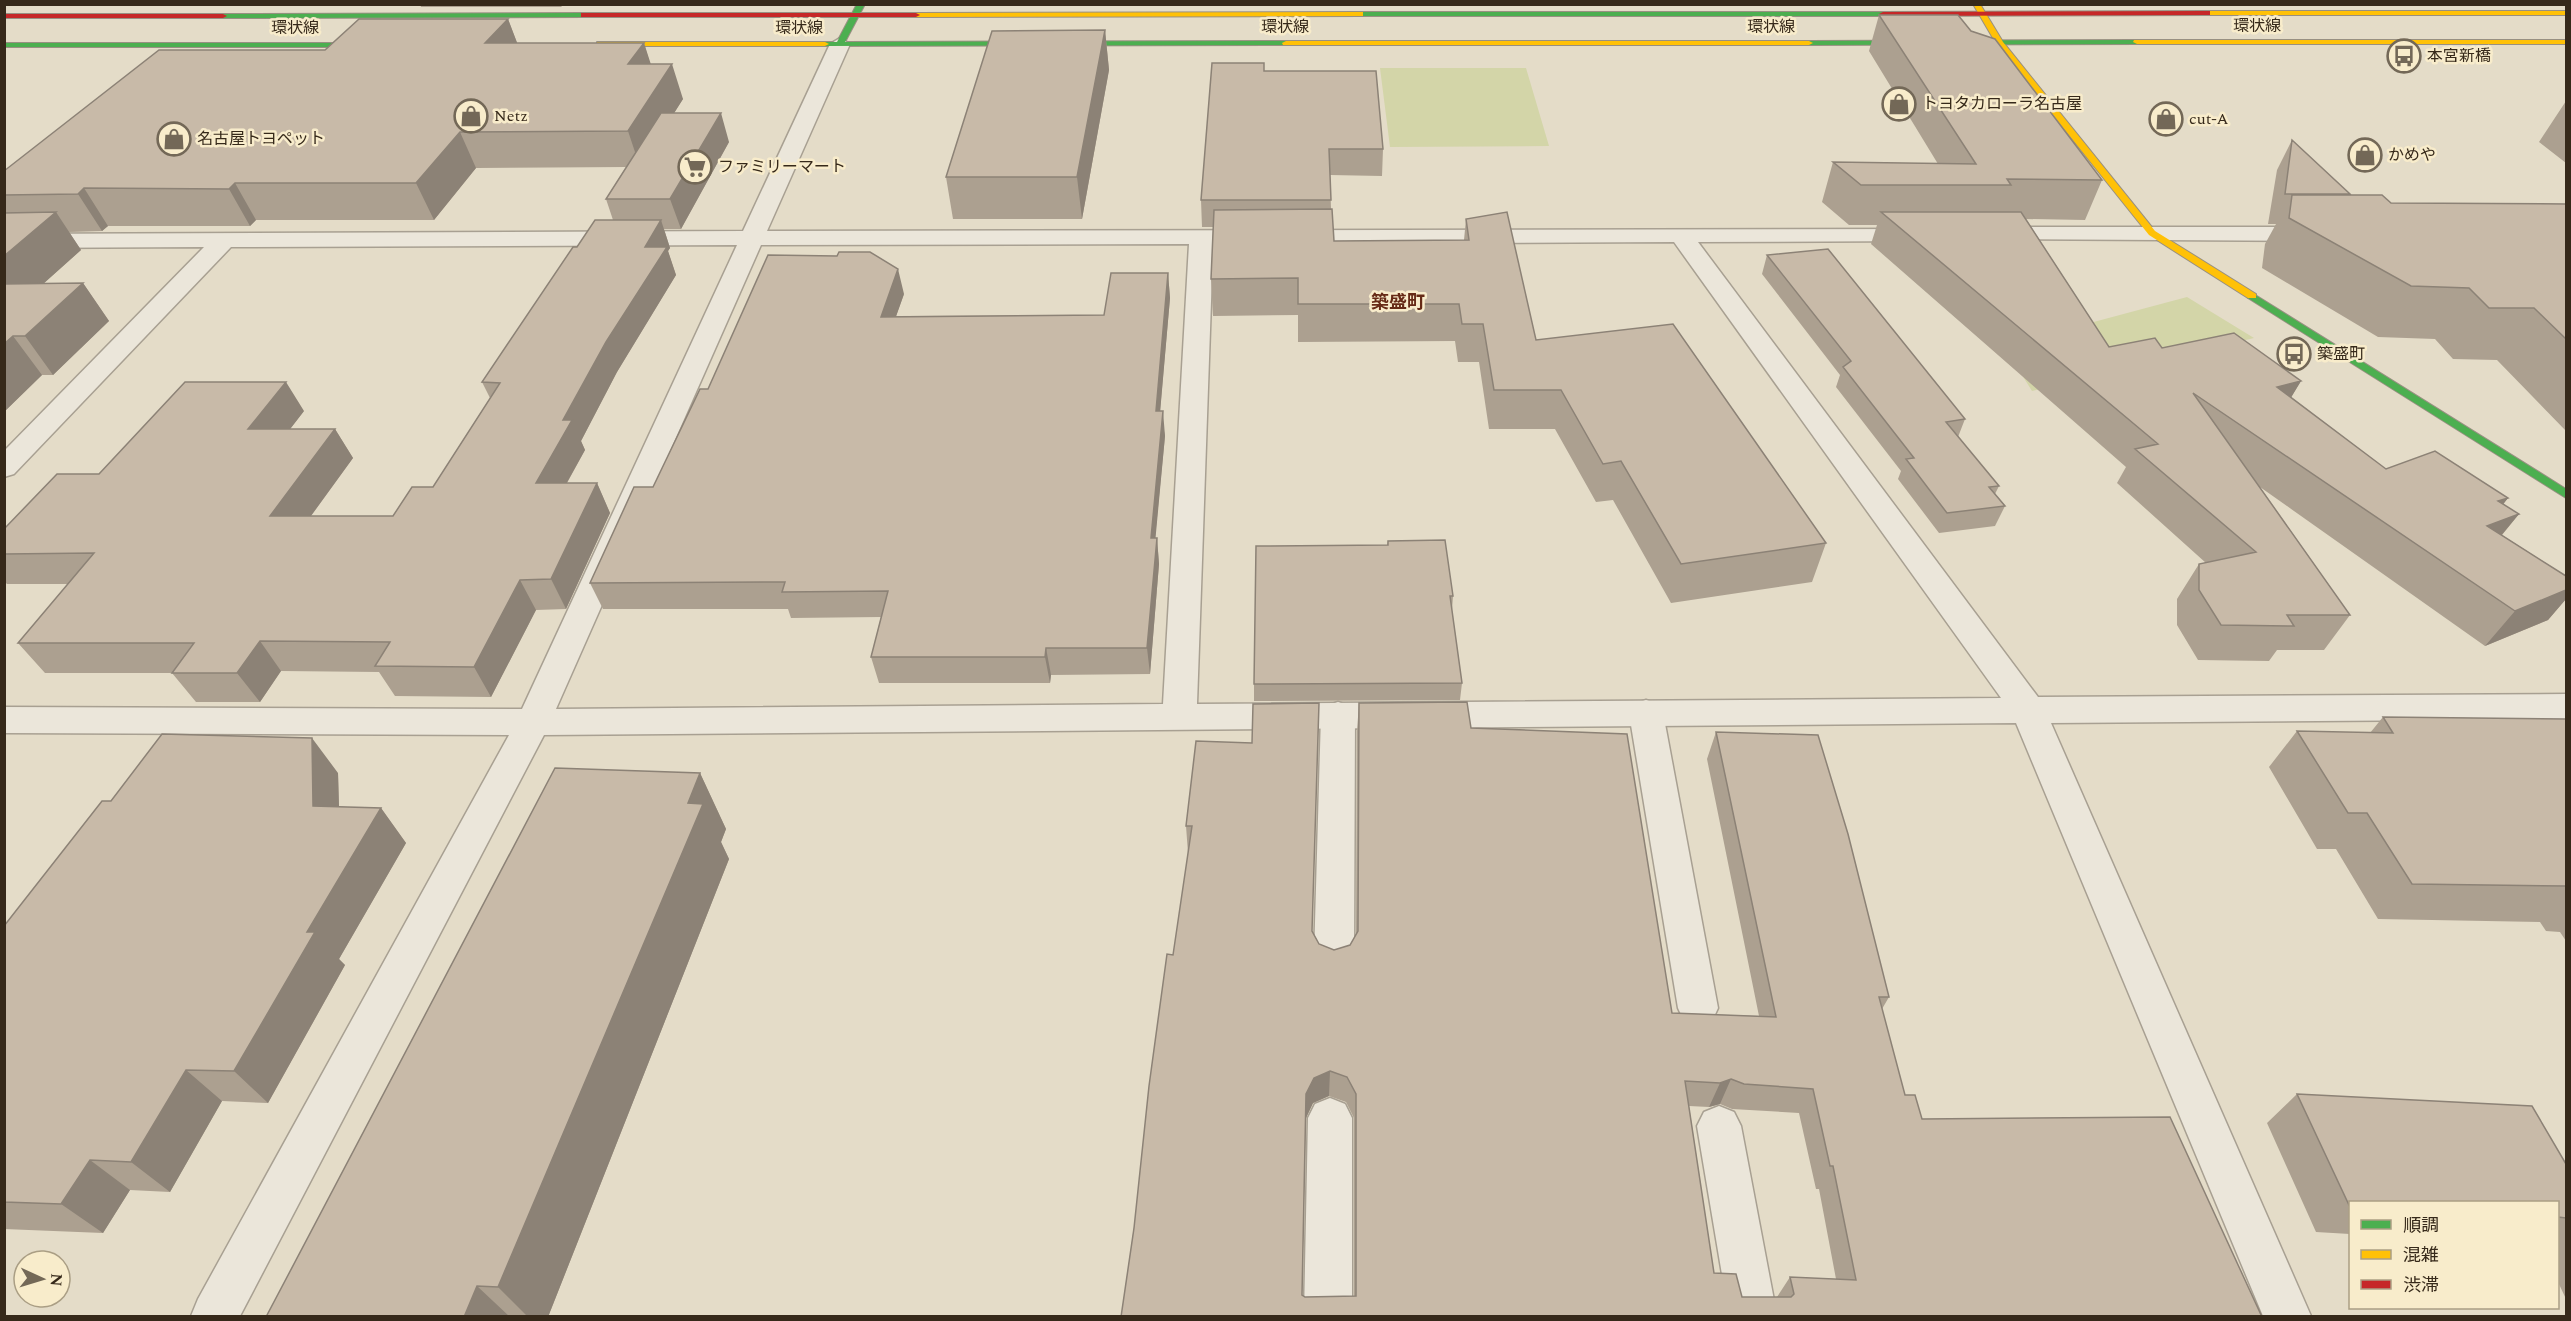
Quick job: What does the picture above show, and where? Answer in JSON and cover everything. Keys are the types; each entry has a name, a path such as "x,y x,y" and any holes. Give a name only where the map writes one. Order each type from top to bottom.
{"main road":[{"name":"環状線","path":"580,44 852,21 1979,10 2566,13"},
{"path":"1979,10 2000,43 2152,233 2566,494"},
{"name":"環状線","path":"4,16 852,21 2000,43 2566,42"},
{"name":"環状線","path":"4,45 388,45"}],"street":[{"path":"215,1317 533,722 750,240 852,21"},
{"path":"4,241 1940,234"},
{"path":"1964,234 2333,234"},
{"path":"1682,236 2027,708 2287,1317"},
{"path":"1179,717 1200,238"},
{"path":"4,468 225,240"},
{"path":"4,720 533,722 2566,705"},
{"path":"1646,713 1698,1008"},
{"path":"1334,957 1338,716"},
{"path":"1328,1317 1330,1118"},
{"path":"1719,1126 1753,1317"}],"green space":[{"path":"1380,68 1526,68 1549,146 1390,147"},
{"path":"2187,297 2254,338 2032,391 2004,346"}],"building":[{"path":"1879,15 1958,15 1971,31 1995,39 2102,180 2007,179 2011,185 1861,185 1833,162 1976,164"},
{"path":"359,19 508,19 485,43 644,43 628,64 672,64 628,131 460,132 416,183 235,183 229,189 84,188 78,194 4,195 4,171 159,50 325,50"},
{"path":"1105,30 1077,177 946,177 992,31"},
{"path":"1212,63 1264,63 1264,71 1376,71 1383,149 1329,149 1331,200 1201,200"},
{"path":"661,113 721,113 670,199 606,199"},
{"path":"2292,140 2350,194 2285,194"},
{"path":"2292,195 2382,195 2391,203 2566,204 2566,339 2534,308 2489,308 2469,288 2411,286 2289,218"},
{"path":"1332,209 1334,241 1469,240 1466,219 1507,212 1536,340 1673,324 1826,543 1681,564 1621,461 1603,464 1561,390 1494,390 1483,324 1462,324 1459,304 1298,304 1298,278 1211,279 1214,210"},
{"path":"56,212 4,256 4,213"},
{"path":"1881,212 2021,212 2109,347 2155,338 2162,348 2234,333 2301,381 2277,387 2386,469 2435,451 2508,498 2498,501 2519,514 2487,526 2566,576 2566,590 2515,611 2193,393 2350,615 2287,615 2294,626 2221,625 2199,590 2199,564 2256,552 2135,449 2158,444"},
{"path":"595,220 661,220 645,247 667,247 606,342 563,420 572,420 536,483 597,483 551,579 520,580 474,667 375,666 390,642 260,641 237,673 172,673 194,643 18,643 94,553 4,554 4,529 57,474 99,474 185,382 286,382 248,429 335,429 270,516 393,516 412,487 433,487 500,383 482,382 573,247 577,247"},
{"path":"1828,249 1965,419 1946,422 1999,486 1989,487 2005,506 1947,513 1906,459 1914,458 1843,367 1851,361 1767,255"},
{"path":"839,252 870,252 898,269 881,317 1104,315 1111,273 1168,273 1156,411 1163,411 1151,538 1157,538 1147,648 1046,648 1045,657 871,657 888,591 782,592 785,582 590,583 634,487 653,487 700,389 708,389 768,255 837,256"},
{"path":"83,283 25,336 13,336 4,344 4,284"},
{"path":"1445,540 1462,683 1254,684 1256,546 1388,545 1388,541"},
{"path":"1467,702 1471,728 1627,734 1672,1013 1776,1017 1716,732 1818,735 1848,834 1889,997 1879,997 1905,1095 1915,1095 1922,1119 2170,1117 2262,1317 1121,1317 1167,954 1173,955 1192,826 1186,826 1196,741 1252,743 1253,704 1319,703 1312,931 1319,944 1334,950 1350,945 1358,931 1359,703","holes":["1330,1071 1347,1077 1356,1094 1356,1296 1305,1297 1302,1295 1306,1094 1314,1078","1731,1079 1744,1084 1813,1089 1830,1166 1833,1166 1856,1280 1790,1277 1794,1294 1791,1297 1742,1297 1736,1274 1714,1273 1685,1081 1720,1083"]},
{"path":"2383,717 2566,719 2566,886 2412,884 2367,813 2348,813 2297,731 2393,733"},
{"path":"162,734 312,738 313,806 381,808 307,932 315,932 234,1071 186,1070 131,1162 90,1160 61,1204 4,1202 4,926 102,801 111,801"},
{"path":"555,768 700,773 688,803 703,804 498,1287 477,1286 464,1317 266,1317"},
{"path":"2297,1094 2532,1106 2566,1164 2566,1218 2559,1217 2559,1201 2349,1201 2349,1205"}],"traffic: fast":[{"path":"840,44 861,4"},
{"path":"1360,14 1883,14"},
{"path":"223,16 584,15"},
{"path":"1809,43 2137,42"},
{"path":"825,44 1286,43"},
{"path":"4,45 375,45"},
{"path":"2252,296 2566,494"}],"traffic: slow":[{"path":"1976,4 2000,43 2152,233 2252,296"},
{"path":"2207,13 2566,13"},
{"path":"916,15 1360,14"},
{"path":"2137,42 2566,42"},
{"path":"1286,43 1809,43"},
{"path":"600,44 825,44"}],"traffic: jam":[{"path":"1883,14 2207,13"},
{"path":"584,15 916,15"},
{"path":"4,16 223,16"}],"place":[{"name":"本宮新橋","path":"2404,56"},
{"name":"トヨタカローラ名古屋","path":"1899,104"},
{"name":"Netz","path":"471,116"},
{"name":"cut-A","path":"2166,119"},
{"name":"名古屋トヨペット","path":"174,139"},
{"name":"かめや","path":"2365,155"},
{"name":"ファミリーマート","path":"695,167"},
{"name":"築盛町","path":"2294,354"}],"district":[{"name":"築盛町","path":"1398,302"}]}
